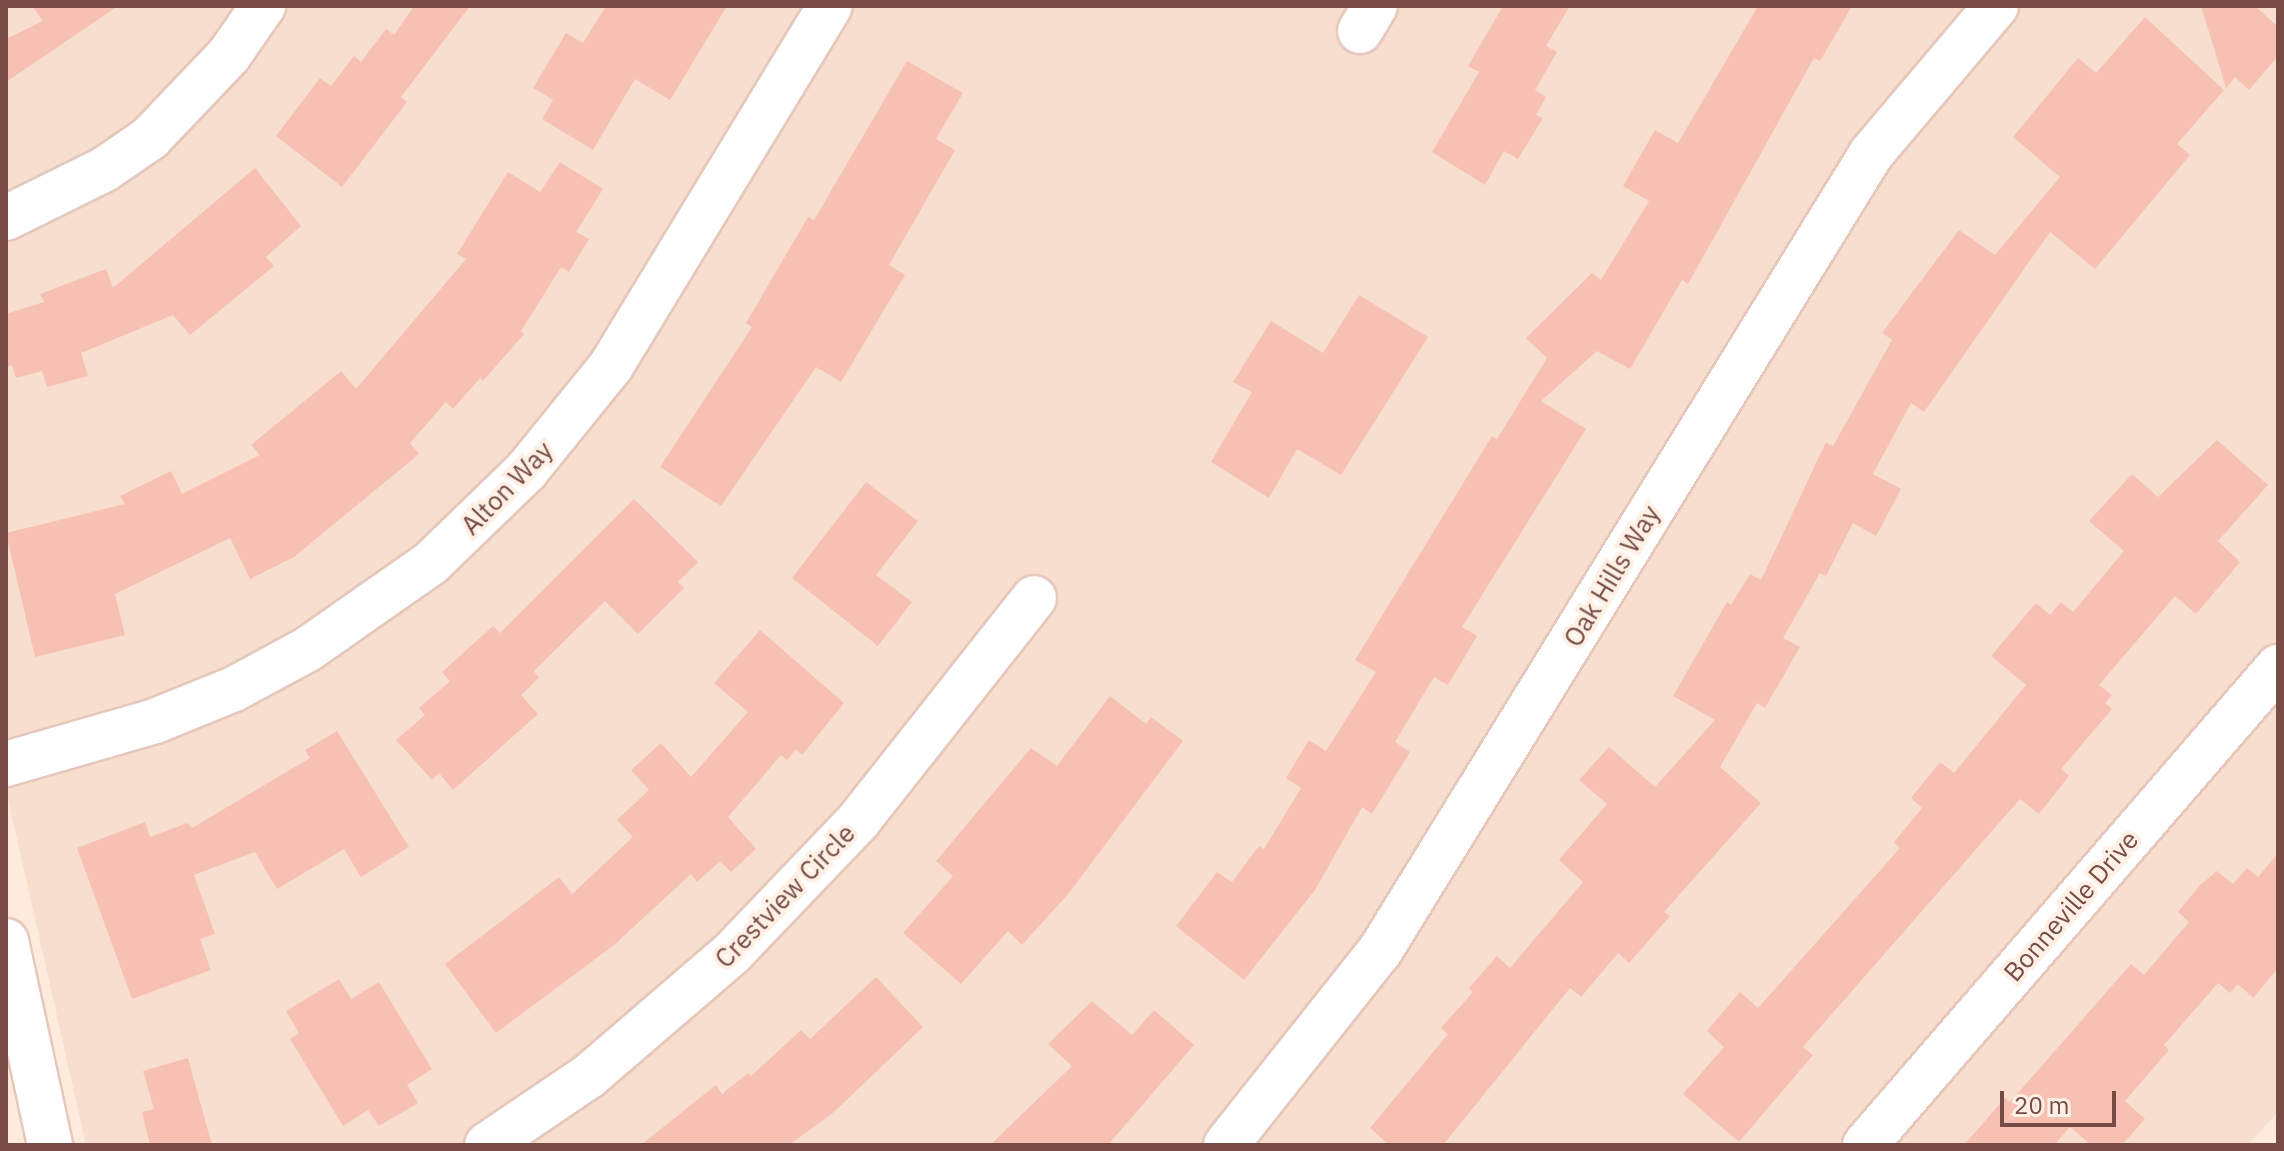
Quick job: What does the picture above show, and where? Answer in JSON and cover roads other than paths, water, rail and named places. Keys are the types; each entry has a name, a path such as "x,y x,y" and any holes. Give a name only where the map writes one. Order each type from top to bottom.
{"street":[{"path":"6,218 93,175 150,138 219,67 263,6"},
{"name":"Alton Way","path":"6,764 155,721 234,689 376,606 451,545 526,471 611,366 830,6"},
{"name":"Oak Hills Way","path":"1226,1145 1326,1024 1388,938 1871,154 1996,6"},
{"name":"Crestview Circle","path":"487,1145 589,1076 733,952 858,821 1034,598"},
{"name":"Bonneville Drive","path":"1865,1145 2278,667"},
{"path":"6,941 13,1002 50,1145"}]}
